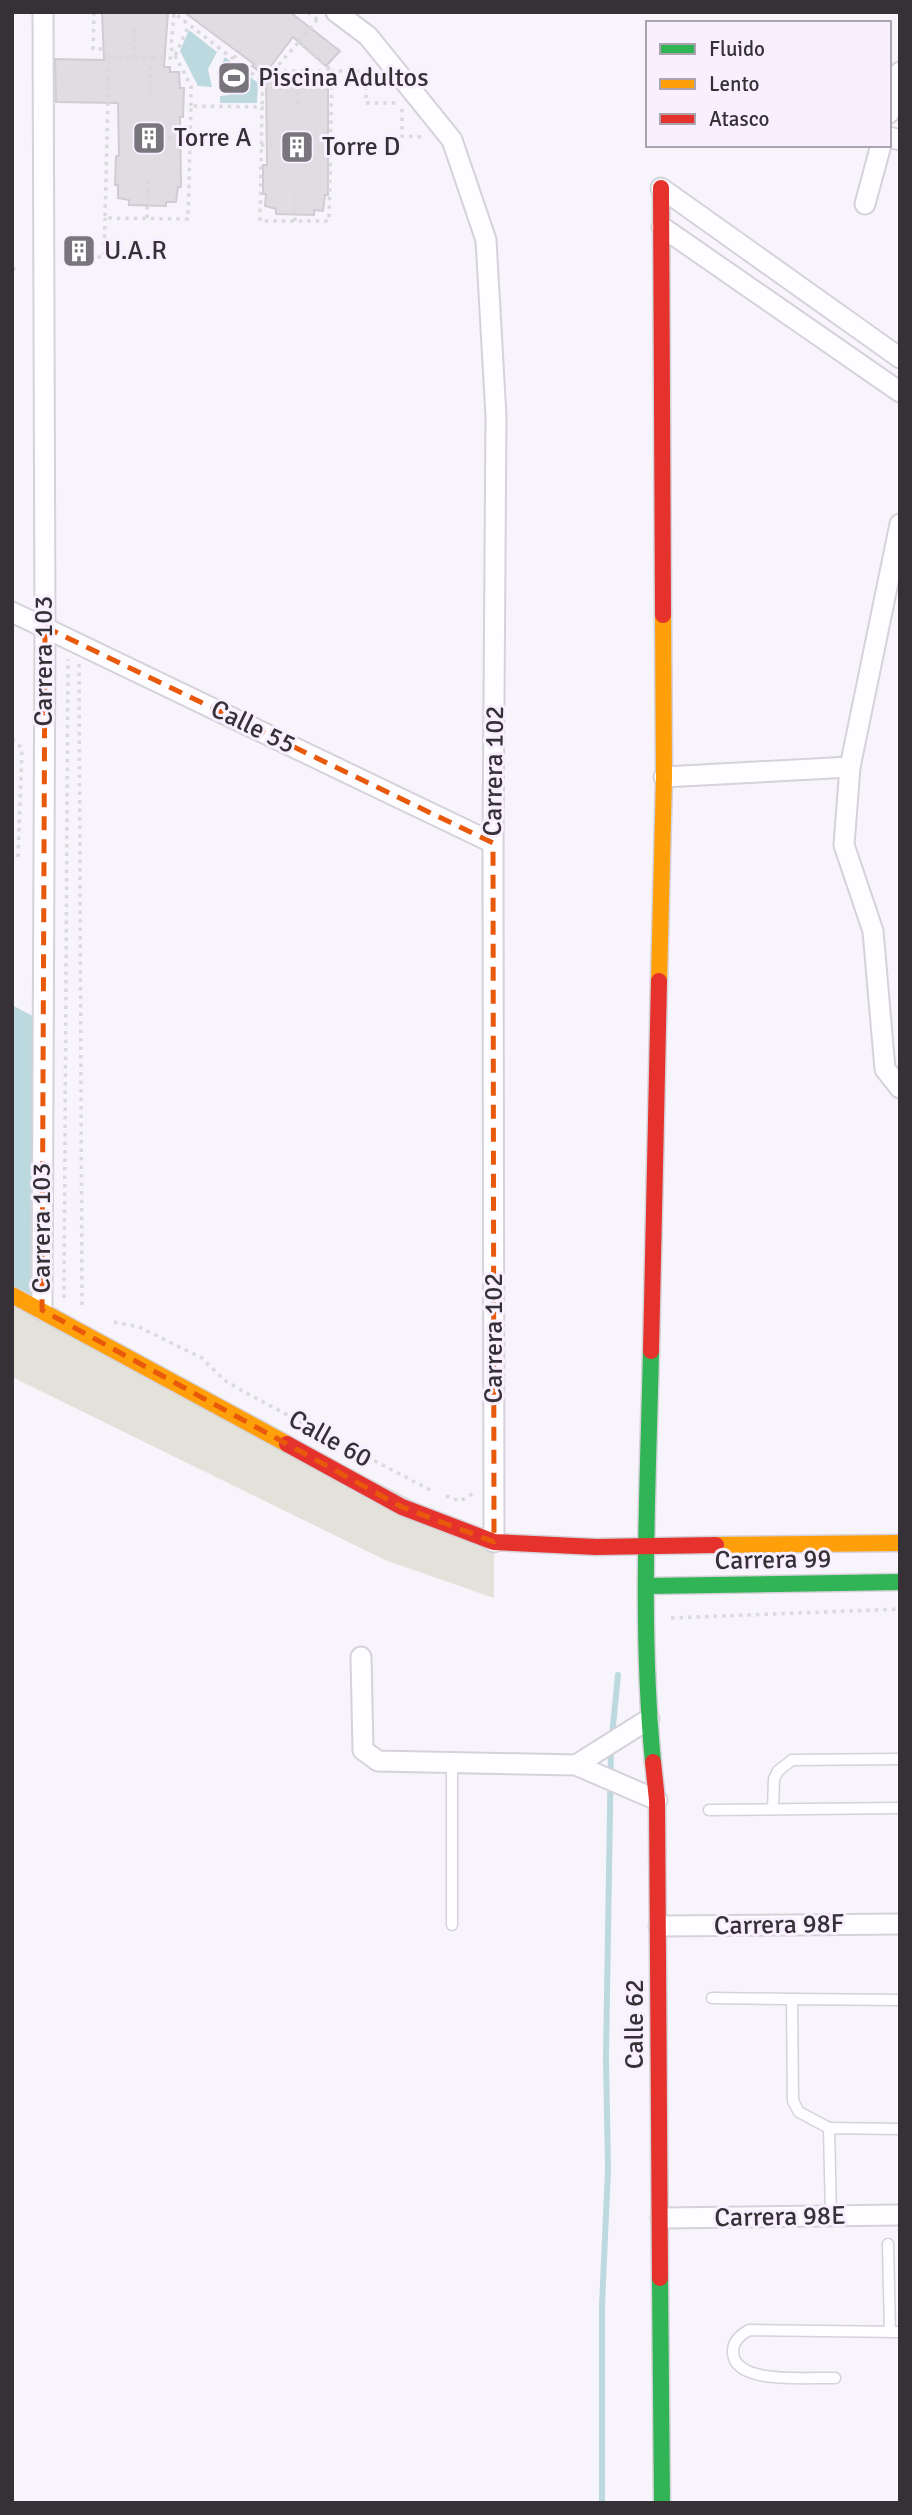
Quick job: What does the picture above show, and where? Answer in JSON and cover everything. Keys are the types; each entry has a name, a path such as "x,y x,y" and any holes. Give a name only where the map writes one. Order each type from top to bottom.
{"street":[{"name":"Carrera 103","path":"42,1310 45,627 43,12"},
{"name":"Carrera 102","path":"336,12 368,36 452,140 486,240 496,416 493,843 494,1542"},
{"path":"891,106 900,72"},
{"path":"865,204 880,147"},
{"path":"661,188 900,358"},
{"name":"Calle 62","path":"661,188 663,777 647,1586 649,1719 657,1800 662,2503"},
{"path":"662,227 900,392"},
{"path":"900,524 850,767 844,845 873,931 885,1069 900,1088"},
{"name":"Calle 55","path":"12,612 493,843"},
{"path":"663,777 850,767"},
{"name":"Calle 60","path":"12,1295 402,1507 494,1542 596,1547 648,1545"},
{"name":"Carrera 99","path":"648,1545 900,1543"},
{"name":"Carrera 99","path":"647,1586 900,1582"},
{"path":"361,1657 363,1750 378,1761 576,1765 657,1800"},
{"path":"576,1765 649,1719"},
{"name":"Carrera 98F","path":"659,1926 900,1924"},
{"name":"Carrera 98E","path":"661,2218 900,2215"}],"lane":[{"path":"773,1809 774,1779 778,1771 792,1760 900,1759"},
{"path":"452,1763 452,1926"},
{"path":"709,1810 900,1808"},
{"path":"712,1998 900,2000"},
{"path":"792,1999 793,2101 799,2112 829,2129 900,2129"},
{"path":"829,2129 831,2216"},
{"path":"835,2378 751,2375 738,2367 733,2346 742,2334 749,2330 895,2332 888,2244"}],"path":[{"path":"94,12 93,49 102,49 109,57 174,58"},
{"path":"105,218 188,219 191,86 171,48 174,12"},
{"path":"174,12 263,82"},
{"path":"299,42 332,71 329,221 260,220 263,82 317,20"},
{"path":"134,58 135,23"},
{"path":"174,58 189,24"},
{"path":"233,59 245,43"},
{"path":"284,49 290,52"},
{"path":"89,257 104,257 106,81 109,57"},
{"path":"150,95 151,58"},
{"path":"273,71 366,71 366,103 402,103 401,136 430,136"},
{"path":"298,104 299,71"},
{"path":"191,106 262,107"},
{"path":"168,136 190,138"},
{"path":"261,145 278,145"},
{"path":"147,218 148,178"},
{"path":"295,221 296,187"},
{"path":"12,268 19,271"},
{"path":"79,643 81,1305 92,1312"},
{"path":"12,739 22,748 18,858 12,858"},
{"path":"102,1320 139,1327 202,1358 224,1380 437,1494 460,1501 494,1482"},
{"path":"648,1619 900,1609"}],"highlighted area":[{"path":"45,627 493,843 494,1542 402,1507 42,1310"}],"shaded area":[{"path":"12,1295 494,1542 494,1598 385,1560 12,1377"}],"water":[{"path":"189,30 217,52 208,69 212,87 198,86 180,51"},
{"name":"Piscina Adultos","path":"225,57 258,83 257,103 220,103 220,96 230,95 221,89 217,73"},
{"path":"12,1005 40,1020 42,1310 12,1295"}],"building":[{"path":"102,12 168,12 164,67 170,67 170,72 179,72 180,88 184,88 183,117 180,117 181,187 178,187 176,202 166,202 166,206 129,205 129,200 118,198 118,185 115,185 116,156 119,156 118,103 56,102 55,59 104,60"},
{"path":"184,12 290,12 340,51 326,66 293,37 264,75 252,66 254,64"},
{"name":"Torre D","path":"266,75 317,76 309,84 328,84 328,195 325,195 323,211 314,210 314,215 276,214 276,209 265,206 263,165 267,165"}],"waterway":[{"path":"612,1736 618,1675"},
{"path":"602,2503 602,2306 608,2169 606,2058 611,1747"}],"traffic: fast":[{"path":"651,1351 646,1608 653,1762"},
{"path":"647,1586 900,1582"},
{"path":"660,2278 662,2503"}],"traffic: slow":[{"path":"659,981 664,777 663,615"},
{"path":"12,1295 287,1444"},
{"path":"716,1545 900,1543"}],"traffic: jam":[{"path":"661,188 663,615"},
{"path":"651,1351 659,981"},
{"path":"287,1444 402,1507 494,1542 596,1547 716,1545"},
{"path":"653,1762 657,1800 660,2278"}],"place":[{"name":"Piscina Adultos","path":"234,78"},
{"name":"Torre A","path":"149,138"},
{"name":"Torre D","path":"297,147"},
{"name":"U.A.R","path":"79,251"}]}
